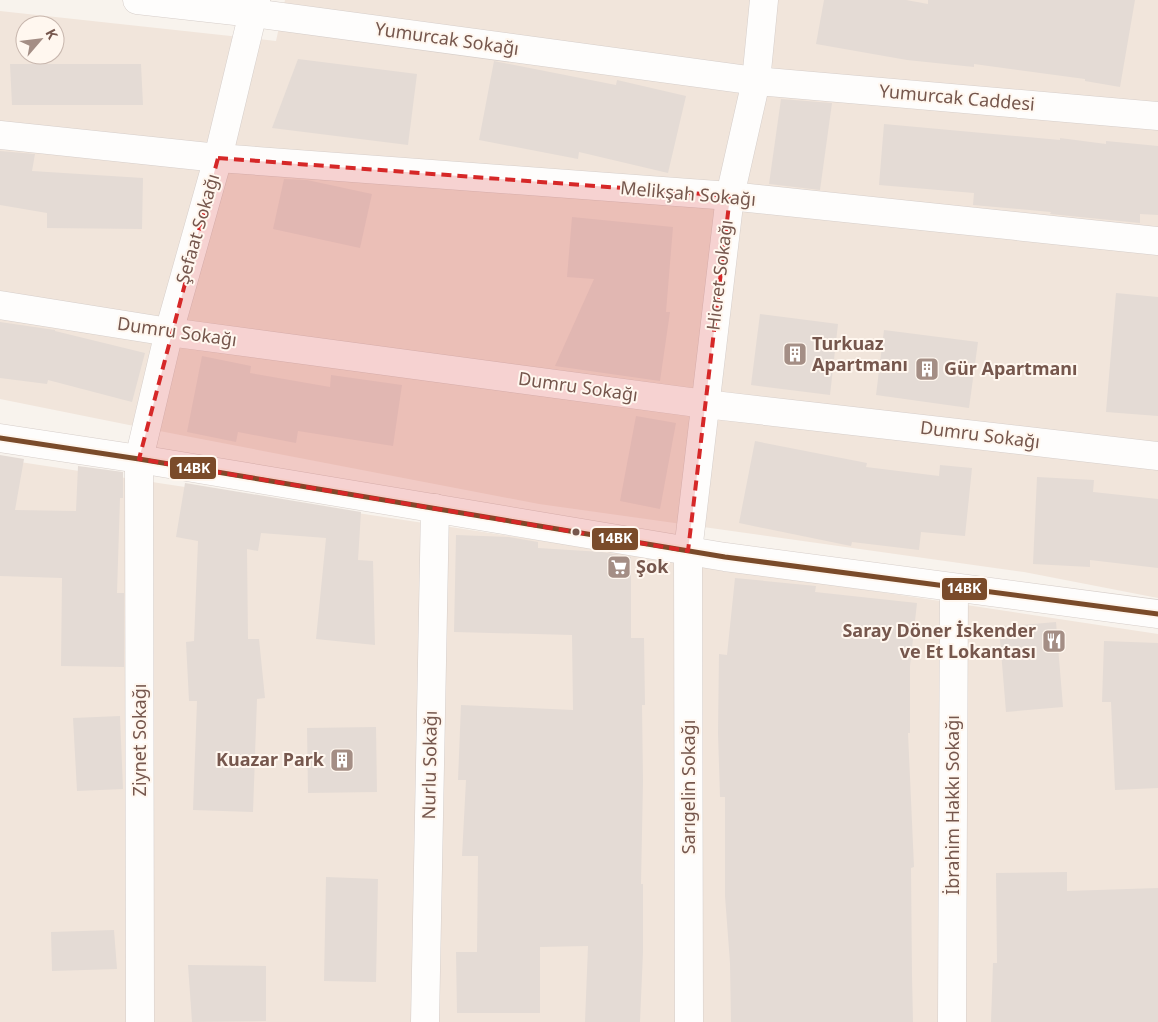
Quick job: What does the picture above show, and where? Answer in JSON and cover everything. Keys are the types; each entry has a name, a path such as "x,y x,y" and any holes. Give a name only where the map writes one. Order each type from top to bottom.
{"street":[{"name":"Yumurcak Sokağı","path":"137,0 255,7 756,81"},
{"name":"Hicret Sokağı","path":"688,551 730,196 756,81 764,0"},
{"name":"Şefaat Sokağı","path":"139,459 169,332 218,158 255,7"},
{"name":"Yumurcak Caddesi","path":"756,81 1158,116"},
{"path":"0,134 218,158"},
{"name":"Melikşah Sokağı","path":"218,158 730,196 1158,242"},
{"name":"Dumru Sokağı","path":"0,306 169,332 705,404 1158,456"},
{"path":"0,438 139,459 688,551 1158,614"},
{"name":"Ziynet Sokağı","path":"139,459 140,1022"},
{"name":"Nurlu Sokağı","path":"425,1022 435,508"},
{"name":"Sarıgelin Sokağı","path":"688,551 689,1022"},
{"name":"İbrahim Hakkı Sokağı","path":"952,1022 954,588"}],"highlighted area":[{"path":"218,158 730,196 688,551 139,459"}],"shaded area":[{"path":"285,0 1158,0 1158,598 1024,572 539,504 0,399 0,11 37,15 15,15 15,65 65,65 65,18 276,41"},
{"path":"0,459 1158,634 1158,1022 0,1022"}],"building":[{"path":"824,0 906,0 928,4 928,0 1135,0 1120,87 1085,81 1085,79 974,64 974,67 907,60 816,44"},
{"path":"298,59 417,74 408,145 272,128"},
{"path":"494,61 616,85 617,80 686,96 668,173 579,152 578,159 479,140"},
{"path":"10,64 141,64 143,105 12,105"},
{"path":"781,99 832,103 820,190 769,184"},
{"path":"884,124 1060,140 1060,138 1106,144 1106,141 1158,146 1158,215 1140,214 1140,223 1050,214 1051,212 973,205 974,193 879,185"},
{"path":"0,151 35,154 32,171 143,178 142,229 47,228 47,213 0,205"},
{"path":"284,179 307,180 372,194 360,248 273,229"},
{"path":"572,217 673,227 666,312 670,312 660,381 555,366 594,279 567,277"},
{"path":"1116,293 1158,297 1158,416 1106,412"},
{"name":"Turkuaz Apartmanı","path":"760,314 838,324 830,395 751,385"},
{"path":"0,322 55,330 145,353 132,402 48,380 47,384 0,378"},
{"name":"Gür Apartmanı","path":"884,330 978,342 969,408 876,395"},
{"path":"202,356 251,366 250,373 330,387 331,375 402,385 393,446 298,431 296,443 238,432 236,442 187,432"},
{"path":"636,416 676,423 660,509 620,501"},
{"path":"755,441 867,463 866,467 939,476 940,465 972,468 965,536 921,532 919,550 852,542 851,546 739,523"},
{"path":"0,455 24,459 15,510 76,511 78,466 123,472 123,498 120,498 117,593 124,593 124,667 61,666 62,578 0,576"},
{"path":"1037,477 1094,480 1093,492 1158,499 1158,568 1090,560 1090,567 1033,564"},
{"path":"185,483 361,512 358,560 373,561 375,645 316,639 326,538 261,533 258,551 247,549 248,639 259,639 265,698 257,699 253,812 193,810 197,701 189,701 186,642 194,641 198,541 176,537"},
{"path":"456,535 509,537 538,542 538,548 602,552 631,557 631,638 644,638 645,705 642,705 641,884 643,884 643,952 640,1022 585,1022 588,946 540,947 540,1013 457,1013 456,952 477,952 478,856 462,856 466,780 458,780 461,705 573,710 572,635 454,632"},
{"path":"735,578 816,586 815,592 917,603 910,666 910,733 908,733 914,867 911,868 913,1022 731,1022 730,963 725,896 725,797 720,797 718,733 719,654 727,655"},
{"path":"1056,622 1063,707 1006,712 999,627"},
{"path":"1104,641 1158,643 1158,788 1115,790 1111,702 1102,702"},
{"path":"120,716 123,789 77,791 73,718"},
{"name":"Kuazar Park","path":"376,727 377,792 308,793 307,728"},
{"path":"1067,872 1067,891 1158,888 1158,1022 991,1022 993,963 997,963 996,873"},
{"path":"326,877 378,879 376,982 324,981"},
{"path":"114,930 117,969 52,971 51,932"},
{"path":"188,965 266,966 266,1021 192,1022"}],"transit line":[{"name":"14BK","path":"0,438 139,459 725,557 1158,614"}],"place":[{"name":"Turkuaz Apartmanı","path":"795,354"},
{"name":"Gür Apartmanı","path":"927,369"},
{"name":"Şok","path":"619,567"},
{"name":"Saray Döner İskender ve Et Lokantası","path":"1054,641"},
{"name":"Kuazar Park","path":"342,760"}]}
